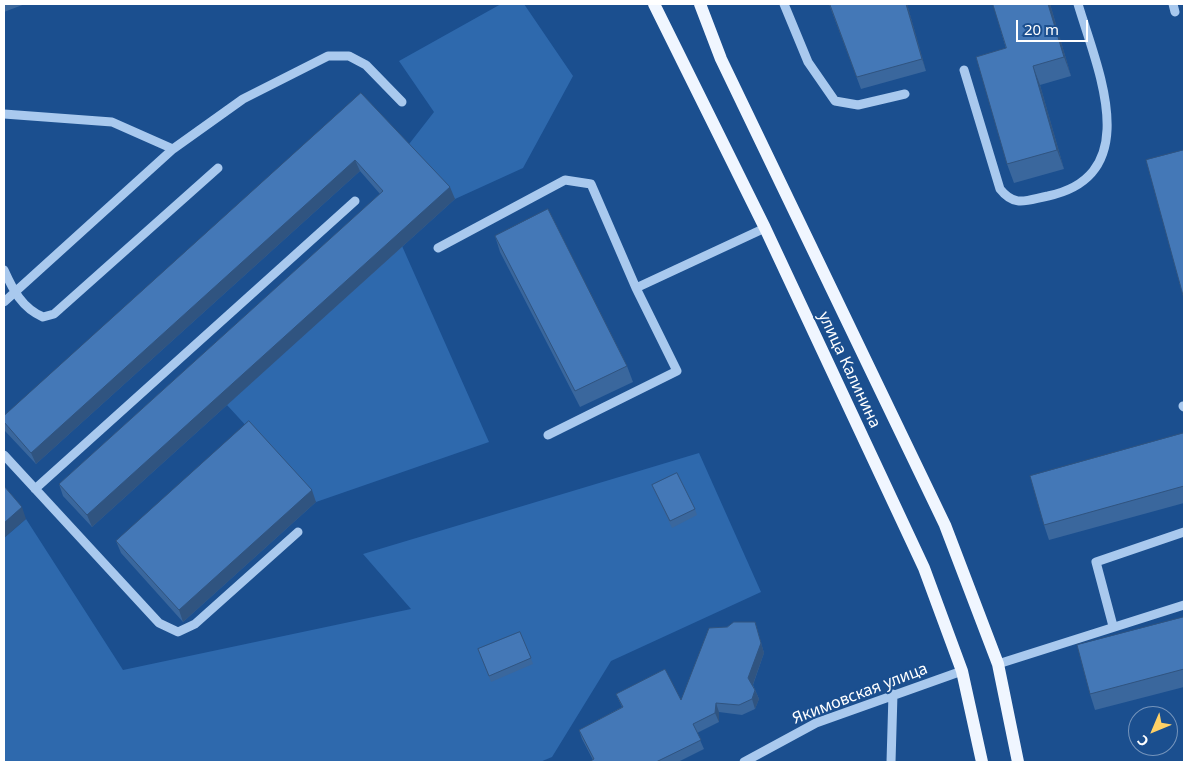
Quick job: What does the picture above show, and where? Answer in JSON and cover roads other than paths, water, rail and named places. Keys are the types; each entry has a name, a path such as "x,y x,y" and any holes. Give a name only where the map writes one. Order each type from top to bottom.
{"main road":[{"name":"улица Калинина","path":"654,4 765,228 924,568 962,671 982,762"},
{"name":"улица Калинина","path":"700,4 721,59 787,192 945,525 998,664 1018,762"}],"street":[{"path":"784,4 808,62 835,100 858,105 905,94"},
{"path":"964,70 1000,189 1007,198 1018,202 1063,192 1084,181 1101,161 1108,142 1106,100 1078,4"},
{"path":"4,302 173,148 243,99 328,56 349,56 366,65 402,102"},
{"path":"4,114 112,122 173,148"},
{"path":"4,270 15,294 32,313 43,317 54,314 218,168"},
{"path":"438,248 565,180 591,184 636,288 677,371 548,435"},
{"path":"35,488 355,201"},
{"path":"636,288 765,228"},
{"path":"4,455 159,623 178,632 195,624 298,532"},
{"path":"1113,626 1096,562 1184,532"},
{"path":"998,664 1184,605"},
{"name":"Якимовская улица","path":"744,762 816,723 962,671"},
{"path":"891,762 893,694"}]}
